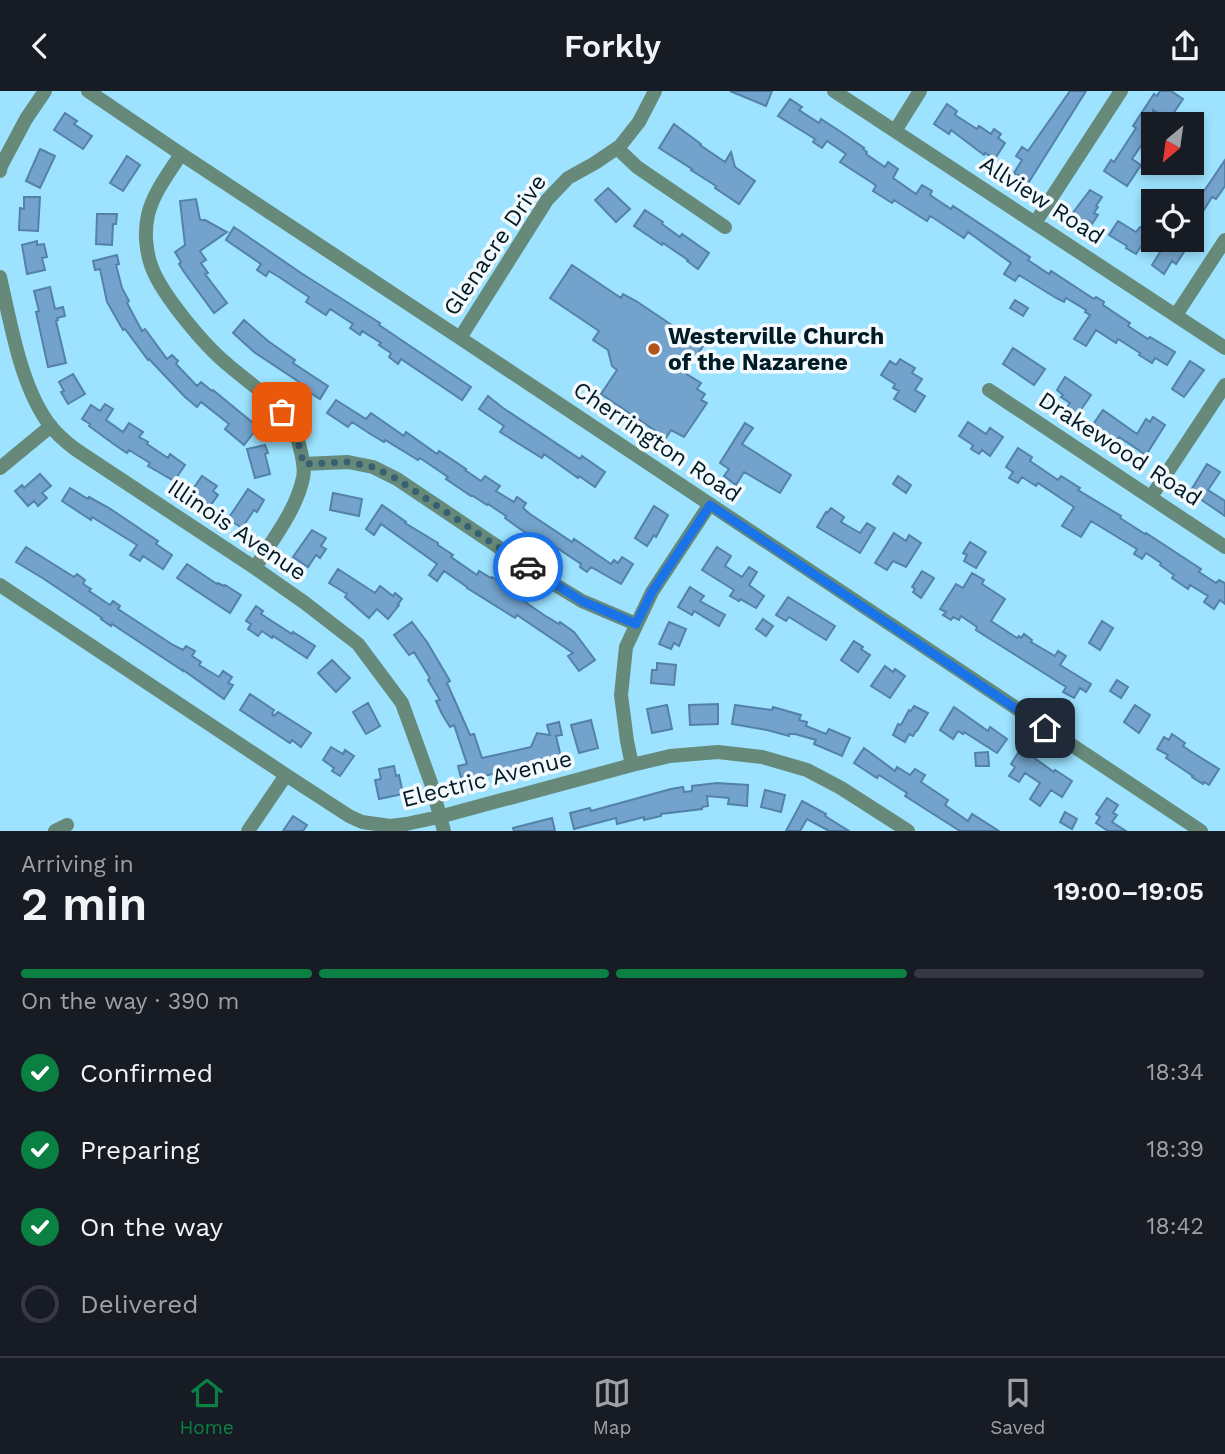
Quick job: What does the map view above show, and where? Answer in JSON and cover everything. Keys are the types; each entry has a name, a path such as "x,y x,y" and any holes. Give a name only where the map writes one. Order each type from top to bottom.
{"street":[{"path":"0,171 26,119 45,91"},
{"name":"Cherrington Road","path":"88,91 1200,831"},
{"name":"Glenacre Drive","path":"460,338 547,200 568,177 617,148 639,122 655,91"},
{"name":"Allview Road","path":"834,91 1225,348"},
{"path":"895,131 920,91"},
{"path":"1035,223 1121,91"},
{"path":"617,148 637,167 725,227"},
{"path":"181,154 159,190 148,215 146,241 152,268 165,291 194,330 226,363 272,399 292,425 300,446 303,477 295,500 255,568"},
{"path":"1176,315 1225,240"},
{"name":"Illinois Avenue","path":"0,277 19,359 37,405 51,426 64,441 80,453 255,568 358,644 402,703 431,783 442,824"},
{"path":"1151,497 1225,385"},
{"name":"Drakewood Road","path":"989,390 1225,547"},
{"path":"0,468 51,426"},
{"path":"303,464 348,462 373,467 397,479 582,601 636,624"},
{"path":"632,765 621,695 626,647 652,592 710,505"},
{"name":"Electric Avenue","path":"0,585 286,775 362,822 390,826 442,824 632,765 670,756 718,752 762,757 807,770 841,787 908,831"},
{"path":"248,831 286,775"}],"building":[{"path":"730,91 772,91 766,106"},
{"path":"1070,91 1086,91 1029,182 1014,173 1022,160 1016,156 1022,147 1028,151"},
{"path":"1160,91 1171,91 1183,99 1174,112 1142,112 1154,94 1157,96"},
{"path":"790,99 802,107 799,110 819,123 821,119 844,134 885,167 888,162 898,169 893,178 916,194 922,185 932,191 930,195 951,209 953,206 1030,257 1028,260 1049,274 1051,271 1094,299 1096,297 1104,302 1103,305 1130,323 1128,326 1175,352 1167,365 1155,358 1152,363 1118,339 1116,343 1096,330 1086,346 1074,339 1090,315 1086,310 1066,298 1064,302 1056,298 1019,275 1015,281 1004,274 1011,263 968,232 964,238 932,217 927,221 894,200 892,203 873,191 876,186 874,184 840,162 846,154 827,141 822,148 813,142 815,139 778,116"},
{"path":"947,104 957,111 955,115 977,129 979,126 991,134 994,129 1001,134 998,138 1005,143 995,159 985,153 984,155 951,130 949,134 934,124"},
{"path":"65,113 77,121 74,124 92,136 83,149 54,130"},
{"path":"1141,114 1141,146 1132,159 1141,165 1127,186 1104,171 1111,160 1114,162 1127,142 1136,128 1133,126"},
{"path":"674,124 725,162 731,152 735,167 755,181 739,204 659,148"},
{"path":"40,149 55,156 40,188 26,181"},
{"path":"127,156 140,165 123,191 110,183"},
{"path":"1225,160 1225,186 1216,199 1212,197 1204,210 1204,191"},
{"path":"608,188 630,209 616,222 595,200"},
{"path":"1090,190 1102,197 1094,213 1098,215 1092,224 1089,221 1087,224 1072,214"},
{"path":"24,197 40,197 38,231 19,230 20,208 24,209"},
{"path":"196,199 200,220 227,232 200,251 206,260 201,263 208,273 205,274 227,303 214,313 184,272 175,252 185,245 180,201"},
{"path":"645,210 680,237 682,234 709,253 698,269 634,226"},
{"path":"97,214 117,214 116,224 113,224 112,245 96,244"},
{"path":"1118,221 1136,232 1140,227 1141,246 1136,254 1109,235"},
{"path":"234,227 380,323 379,325 471,387 462,400 401,359 398,364 389,357 391,353 379,345 381,343 362,331 360,335 350,328 353,324 330,309 326,315 306,302 309,297 279,277 269,271 266,276 257,270 261,264 226,240"},
{"path":"37,241 37,245 44,244 47,257 42,258 45,270 27,274 22,245"},
{"path":"1160,252 1184,252 1176,264 1172,261 1164,274 1152,265"},
{"path":"117,255 119,264 116,265 122,288 142,331 145,329 167,359 172,355 178,361 176,364 197,386 201,382 213,390 258,427 244,445 225,429 229,424 201,402 197,407 185,397 148,360 125,329 123,330 107,302 100,269 95,270 93,261"},
{"name":"Westerville Church of the Nazarene","path":"572,265 621,298 623,294 636,301 703,346 685,373 701,383 697,389 705,394 701,400 707,403 684,437 671,430 666,438 601,394 617,370 612,366 608,350 593,340 599,331 550,298"},
{"path":"50,287 55,309 63,307 65,316 57,318 56,321 66,363 48,367 34,291"},
{"path":"1015,300 1028,308 1023,316 1010,308"},
{"path":"244,320 295,360 293,363 328,386 320,399 254,352 233,333"},
{"path":"1013,348 1045,369 1034,385 1003,364"},
{"path":"900,359 915,368 912,373 922,379 915,390 925,396 915,412 894,399 899,391 893,388 895,384 881,375 890,361 896,365"},
{"path":"1190,361 1204,370 1184,397 1172,389"},
{"path":"73,374 85,394 68,404 59,382"},
{"path":"1065,377 1091,395 1076,417 1065,410 1070,403 1061,397 1063,395 1057,390"},
{"path":"488,396 580,459 582,456 605,472 595,487 544,454 542,458 500,432 504,426 479,409"},
{"path":"336,400 366,419 371,413 404,436 406,432 437,454 439,451 481,481 485,476 500,486 496,491 514,502 517,497 526,503 523,508 530,514 611,564 614,560 618,563 622,557 633,564 621,584 591,567 587,572 580,567 581,564 554,546 552,548 520,529 505,518 506,516 471,496 420,458 418,460 385,440 384,442 352,422 348,427 327,413"},
{"path":"105,404 113,409 106,420 123,432 129,423 143,432 139,437 148,442 147,444 168,458 170,454 185,465 174,481 148,466 150,463 129,450 127,453 115,445 82,419 91,405 100,411"},
{"path":"1103,410 1137,434 1146,419 1150,422 1153,417 1165,425 1146,455 1119,437 1115,442 1092,426"},
{"path":"968,422 986,434 990,428 1003,437 990,456 982,450 979,454 971,449 973,445 959,436"},
{"path":"745,423 753,428 742,444 791,475 780,493 744,472 736,485 724,476 729,469 720,463"},
{"path":"265,445 270,474 255,478 247,449"},
{"path":"1018,448 1032,457 1030,461 1058,480 1061,476 1080,488 1078,490 1201,569 1199,572 1216,583 1219,580 1225,583 1225,604 1220,600 1214,609 1204,602 1208,596 1190,585 1188,589 1172,578 1174,575 1160,565 1161,563 1146,553 1142,559 1134,554 1137,549 1091,521 1081,537 1062,526 1074,507 1038,483 1036,486 1022,477 1018,483 1009,478 1013,472 1006,467"},
{"path":"1207,464 1220,472 1208,490 1225,501 1225,516 1190,492"},
{"path":"40,474 51,486 42,493 47,498 38,506 34,501 28,506 15,491 22,485 24,488"},
{"path":"202,476 217,486 213,491 218,495 210,506 191,492"},
{"path":"898,476 911,485 906,493 893,484"},
{"path":"70,488 109,508 158,541 156,544 172,555 163,569 143,556 140,561 130,555 137,545 62,501"},
{"path":"248,489 264,500 242,528 228,519"},
{"path":"333,493 362,499 359,516 330,510"},
{"path":"382,505 438,543 453,555 451,557 477,575 479,571 492,577 544,615 574,632 595,660 579,671 568,656 573,653 517,615 515,618 444,571 437,581 429,575 437,564 381,524 374,535 366,529"},
{"path":"654,506 668,515 656,537 654,535 647,546 635,538"},
{"path":"831,508 844,517 841,522 860,533 867,523 875,528 860,553 817,527"},
{"path":"312,530 326,538 321,546 326,549 320,558 316,555 308,567 293,557"},
{"path":"894,533 906,541 909,535 921,543 906,567 893,561 887,570 875,563"},
{"path":"970,542 986,552 976,568 964,561 967,555 963,553"},
{"path":"26,547 74,577 77,574 85,580 83,584 91,589 89,591 110,605 113,601 120,606 118,609 173,645 183,650 186,646 195,651 192,656 201,662 199,665 219,677 223,671 232,677 228,683 233,685 224,699 16,562"},
{"path":"717,547 731,556 725,566 742,577 749,567 757,572 749,585 764,596 756,608 730,596 734,590 702,570"},
{"path":"187,564 217,584 225,585 241,595 230,613 177,578"},
{"path":"338,569 375,593 380,586 393,596 395,593 402,599 399,605 388,619 377,609 369,618 345,597 347,594 329,583"},
{"path":"922,571 934,578 921,598 913,592 915,589 912,587"},
{"path":"972,573 984,580 982,584 1005,599 991,621 1017,638 1024,634 1031,642 1055,656 1058,651 1066,656 1060,665 1091,684 1086,692 1080,688 1074,698 1063,692 1066,687 976,630 977,627 961,616 959,620 953,617 951,620 943,615 946,612 940,609 956,584 963,588"},
{"path":"690,587 704,596 700,601 725,615 719,626 694,611 692,615 678,607"},
{"path":"788,597 835,626 826,640 789,617 786,621 776,615"},
{"path":"256,606 263,611 261,614 315,646 307,658 273,636 272,638 262,631 258,636 248,629 251,624 246,621"},
{"path":"763,619 773,626 766,636 756,629"},
{"path":"1102,621 1113,628 1100,650 1089,643"},
{"path":"412,622 450,681 447,683 470,735 474,734 482,758 531,747 537,733 550,735 547,725 559,722 562,735 556,736 561,757 462,782 458,766 467,764 454,725 450,727 442,714 436,701 440,700 414,652 409,655 394,635"},
{"path":"669,622 686,629 679,646 674,643 671,649 659,644"},
{"path":"854,641 870,655 858,672 841,660"},
{"path":"332,660 350,678 336,692 318,673"},
{"path":"657,663 676,665 674,685 651,683 652,670 657,670"},
{"path":"885,666 905,676 890,698 871,686"},
{"path":"1117,680 1128,687 1121,698 1110,691"},
{"path":"250,694 274,710 274,716 278,712 311,733 301,747 292,740 290,743 240,710"},
{"path":"368,703 380,726 366,734 353,712"},
{"path":"718,704 718,724 690,725 689,705"},
{"path":"667,705 672,729 652,733 647,709"},
{"path":"735,705 772,710 773,707 801,715 799,720 807,722 806,726 826,734 829,729 850,738 842,756 814,744 816,740 732,724"},
{"path":"1135,705 1150,715 1139,733 1124,722"},
{"path":"914,706 928,713 917,731 913,736 909,734 905,742 893,735 898,724 901,725"},
{"path":"954,707 988,731 990,727 1007,739 997,753 964,732 963,734 958,731 953,739 940,730"},
{"path":"591,720 598,748 579,753 571,725"},
{"path":"1172,734 1185,743 1183,746 1219,769 1209,785 1192,777 1166,758 1168,755 1157,749 1164,737 1169,740"},
{"path":"331,747 343,754 345,750 354,756 340,776 323,760"},
{"path":"864,748 895,771 897,767 910,775 915,769 925,775 921,782 948,800 945,805 968,821 972,814 999,831 960,831 905,796 907,793 879,775 877,778 854,763"},
{"path":"1020,750 1072,781 1062,797 1051,790 1040,806 1030,799 1040,783 1025,773 1019,782 1009,776 1015,767 1011,764"},
{"path":"988,752 989,766 976,766 975,753"},
{"path":"394,766 403,794 379,799 375,780 381,779 379,769"},
{"path":"717,783 748,785 747,806 728,804 729,798 707,796 708,806 702,809 661,814 644,820 644,817 617,824 616,818 574,829 570,813 590,808 591,811 671,789 683,787 684,792 692,791 692,786"},
{"path":"765,790 785,795 781,812 761,807"},
{"path":"1107,798 1118,805 1113,813 1117,815 1112,822 1126,831 1108,831 1096,823 1100,817 1096,814"},
{"path":"802,801 849,831 829,831 807,819 800,831 786,831"},
{"path":"1065,812 1077,819 1072,829 1060,822"},
{"path":"293,816 307,825 303,831 283,831"},
{"path":"552,818 555,831 514,831 513,828"}],"way so far":[{"path":"282,412 292,425 303,464 348,462 373,467 397,479 528,567"}],"place":[{"name":"Westerville Church of the Nazarene","path":"654,349"}],"route":[{"path":"528,567 582,601 636,624 652,592 710,505 1045,728"}]}
